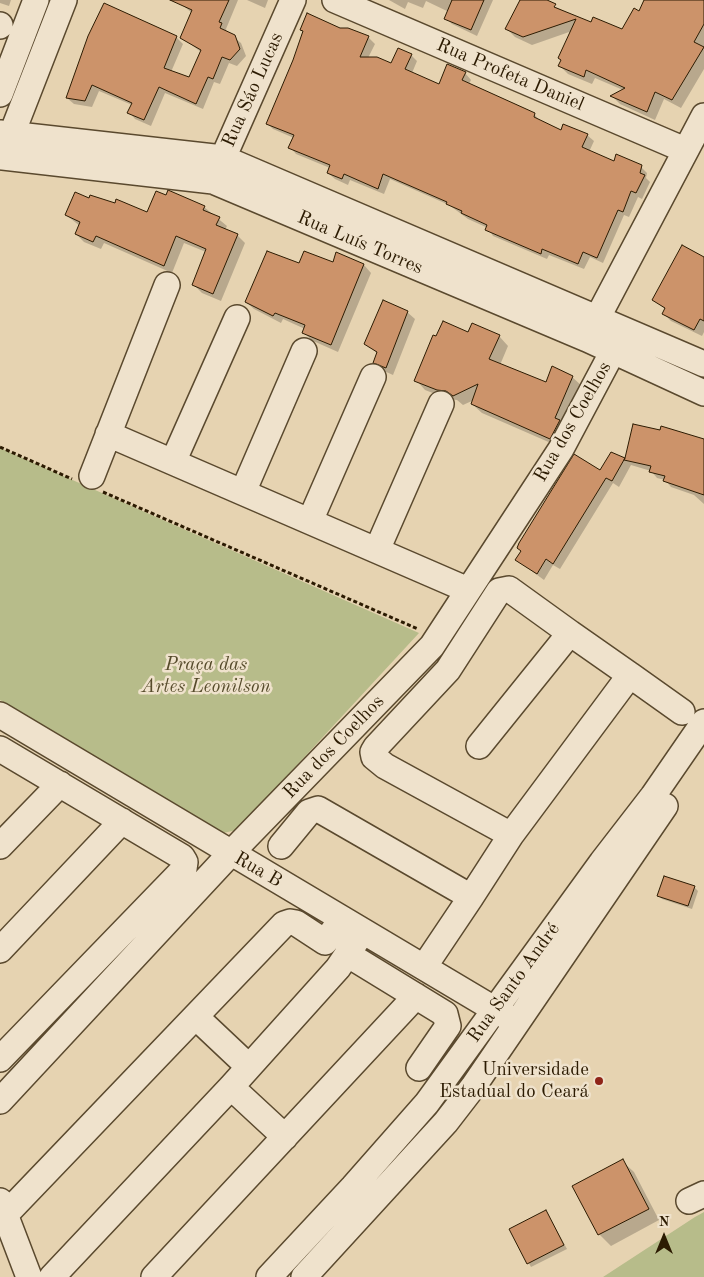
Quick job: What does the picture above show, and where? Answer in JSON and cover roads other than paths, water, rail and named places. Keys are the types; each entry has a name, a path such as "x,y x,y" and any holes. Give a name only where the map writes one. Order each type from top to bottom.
{"street":[{"path":"0,94 36,0"},
{"path":"3,148 64,0"},
{"name":"Rua Sáo Lucas","path":"213,181 293,0"},
{"name":"Rua Profeta Daniel","path":"335,0 685,150"},
{"path":"591,329 704,116"},
{"name":"Rua Luís Torres","path":"3,148 223,158 591,329 613,351 704,393"},
{"name":"Rua Luís Torres","path":"3,148 213,181 591,329 704,364"},
{"path":"89,482 167,285"},
{"path":"172,462 237,318"},
{"path":"243,492 304,350"},
{"name":"Rua dos Coelhos","path":"0,1101 230,854 432,646 561,448 613,351"},
{"path":"310,521 373,377"},
{"path":"377,550 441,404"},
{"path":"108,434 468,590"},
{"path":"511,835 385,766 374,757 373,752 453,664 499,591 508,589 630,676 693,717"},
{"path":"479,746 570,633"},
{"path":"424,967 511,835 630,676"},
{"name":"Rua Santo André","path":"269,1277 353,1187 427,1103 653,796 693,717"},
{"path":"0,744 9,721"},
{"name":"Rua B","path":"9,721 230,854 496,1008 517,1023"},
{"path":"0,749 182,857 185,862 184,869 0,1060"},
{"name":"Rua Santo André","path":"304,1277 446,1122 517,1023 704,749"},
{"path":"0,846 60,784"},
{"path":"281,846 309,812 318,809 471,897"},
{"path":"0,950 122,821"},
{"path":"29,1277 3,1208 196,1017 284,924 296,923 325,942 342,919"},
{"path":"52,1277 231,1087 338,968 363,931"},
{"path":"347,954 445,1014 448,1026 418,1068"},
{"path":"154,1277 416,996"},
{"path":"196,1017 249,1067"},
{"path":"231,1087 285,1137"}],"place":[{"name":"Universidade Estadual do Ceará","path":"599,1081"}],"park label":[{"name":"Praça das Artes Leonilson","path":"206,676"}]}
